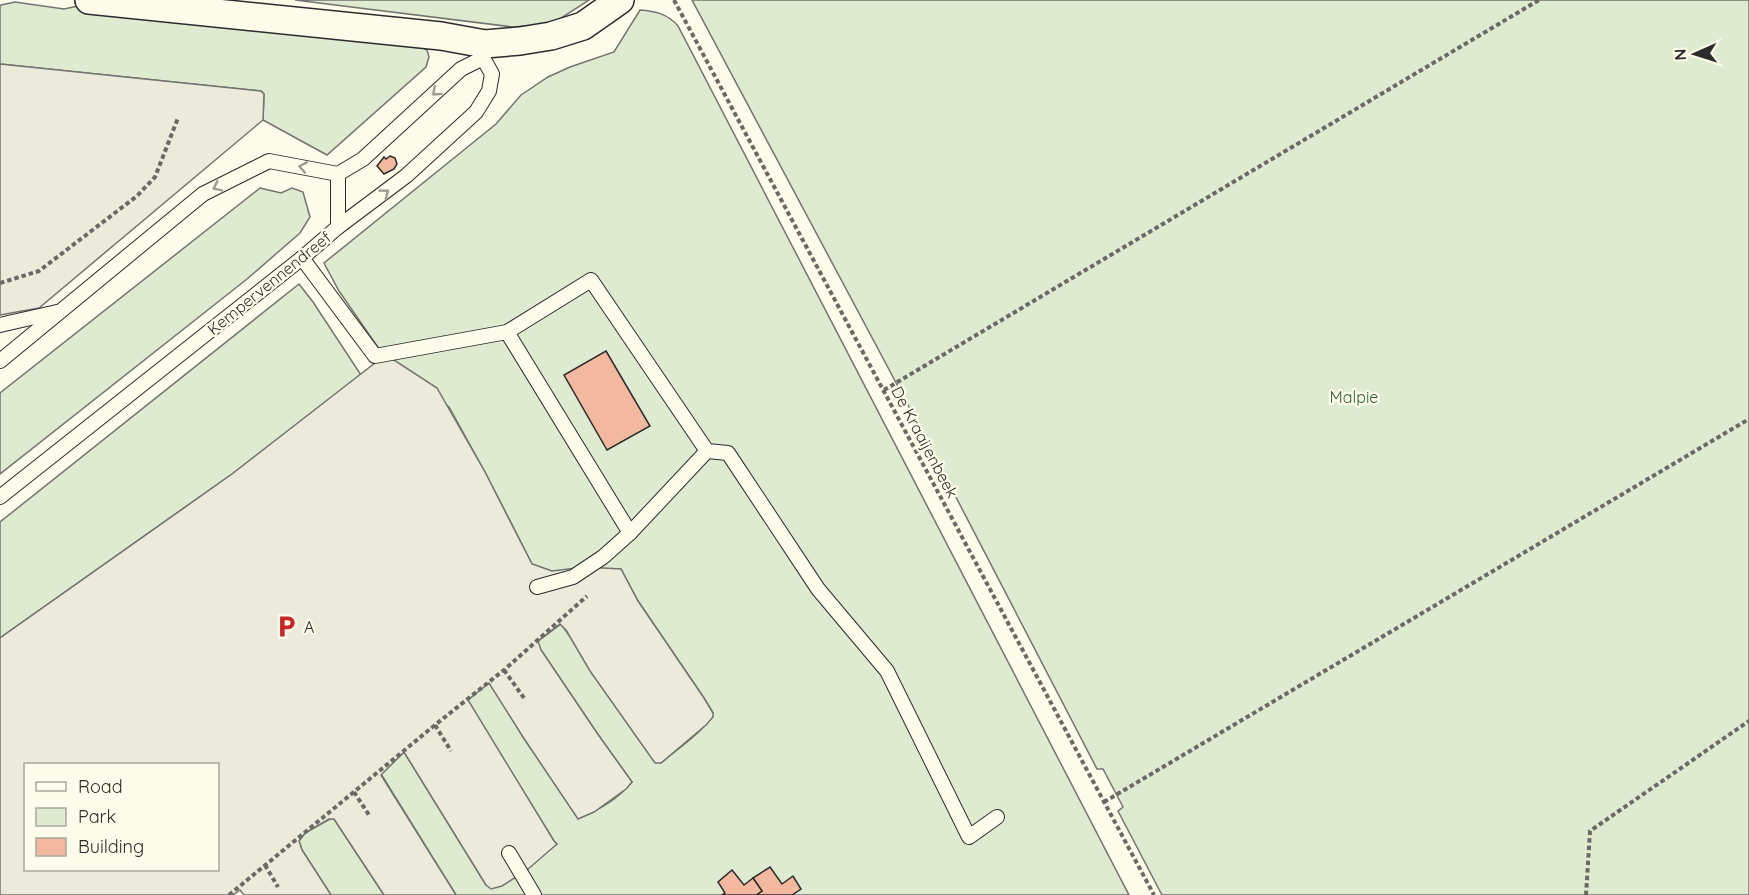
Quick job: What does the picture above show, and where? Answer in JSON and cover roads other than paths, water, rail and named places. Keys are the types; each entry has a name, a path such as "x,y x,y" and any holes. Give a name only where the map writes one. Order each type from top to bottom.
{"street":[{"path":"89,0 441,36 484,51 520,41 551,36 583,26 621,0"}],"lane":[{"path":"0,361 203,194 269,161 338,174 363,159 461,69 484,51"},
{"name":"Kempervennendreef","path":"0,497 338,227 406,177 476,112 489,91 492,74 484,51"},
{"path":"338,174 338,227"},
{"path":"302,258 375,356 507,332 591,280 708,451 728,453 818,589 887,671 969,837 997,818"},
{"path":"0,325 62,311"},
{"path":"507,332 630,532"},
{"path":"0,346 23,342"},
{"path":"537,587 573,577 603,557 708,451"},
{"path":"509,853 534,895"}],"place":[{"name":"A","path":"286,627"}],"park label":[{"name":"Malpie","path":"1354,397"}]}
